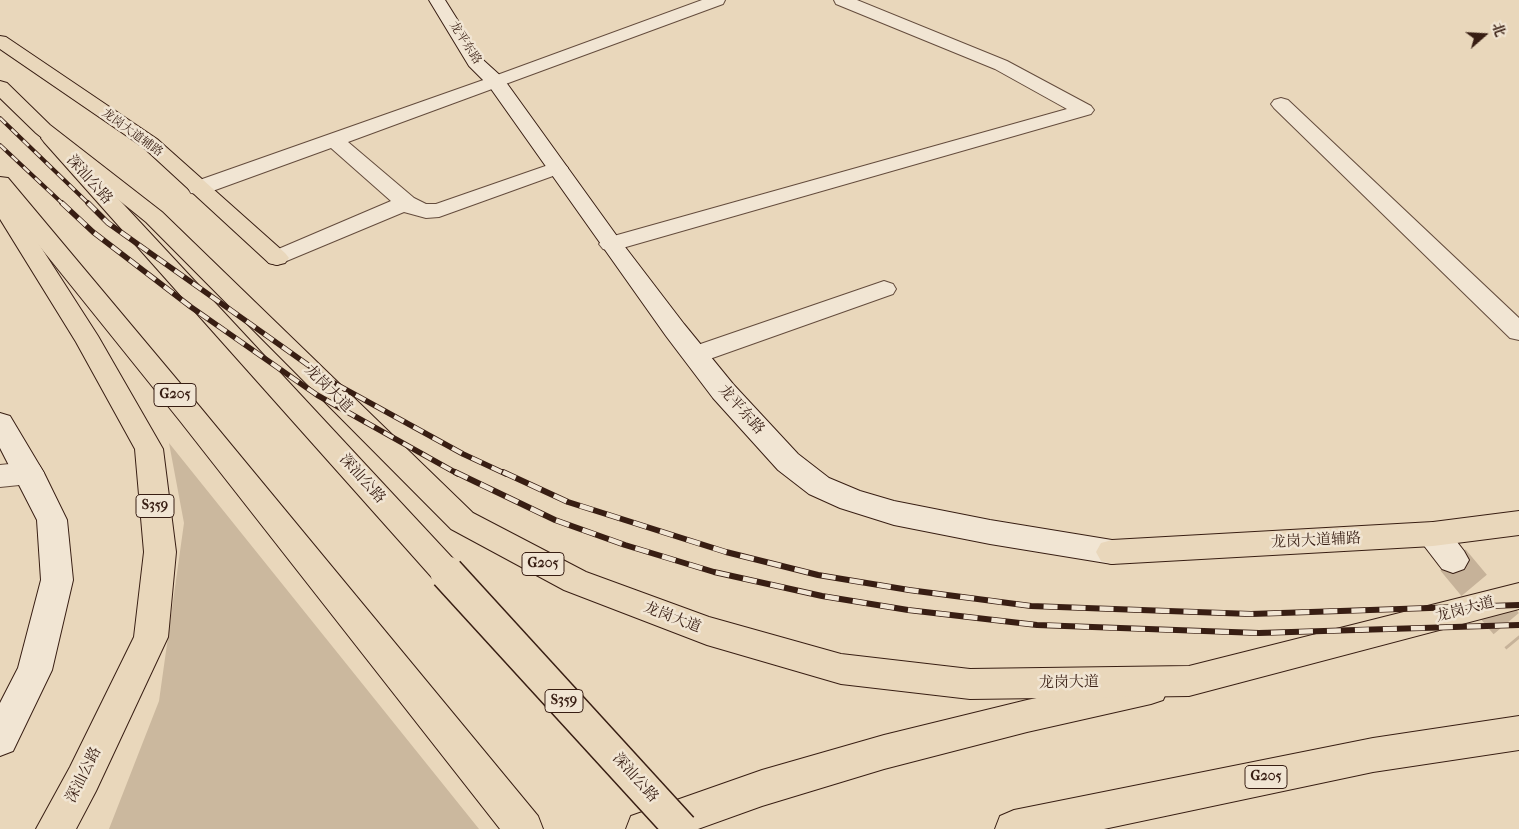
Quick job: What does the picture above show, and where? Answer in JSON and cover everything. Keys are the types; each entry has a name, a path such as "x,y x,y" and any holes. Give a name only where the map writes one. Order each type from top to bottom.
{"main road":[{"name":"龙岗大道辅路","path":"0,41 150,143 277,258"},
{"name":"龙岗大道","path":"0,87 43,129 154,217 462,520 575,581 707,631 841,669 970,684 1189,681 1519,596"},
{"name":"深汕公路","path":"43,129 681,829"},
{"name":"G205","path":"0,183 348,609 524,829"},
{"name":"深汕公路","path":"0,201 89,342 149,449 160,552 151,637 83,779 54,829"},
{"name":"龙岗大道辅路","path":"1112,552 1432,534 1519,523"},
{"path":"645,829 762,788 884,752 1027,716 1189,681"},
{"name":"G205","path":"1014,829 1373,755 1519,733"}],"street":[{"name":"龙平东路","path":"437,0 475,62 496,82 611,244 722,391 788,462 819,486 851,500 894,513 990,532 1112,552"},
{"path":"199,188 496,82 717,0"},
{"path":"611,244 1084,110 1000,66 842,0"},
{"name":"龙平东路","path":"490,52 494,60 496,82"},
{"path":"1281,104 1519,332"},
{"path":"334,140 406,203 415,209 426,211 439,210 557,168"},
{"path":"277,258 406,203"},
{"path":"695,355 884,289"},
{"path":"0,423 15,475 52,520 57,580 35,670 0,738"},
{"path":"1432,534 1453,560"}],"shaded area":[{"path":"169,443 479,829 109,829 159,701 184,523"}],"tunnel":[{"path":"1453,560 1519,639"}],"railway":[{"path":"0,118 89,204"},
{"path":"0,145 63,204"},
{"path":"62,203 93,232 191,307 317,395 458,474"},
{"path":"89,204 108,223 332,382 463,454 506,474"},
{"path":"455,472 555,520 625,545 714,572 822,596 908,610 1037,625 1259,633 1519,625"},
{"path":"503,472 568,502 726,552 818,575 909,590 1031,606 1251,614 1519,605"}]}
